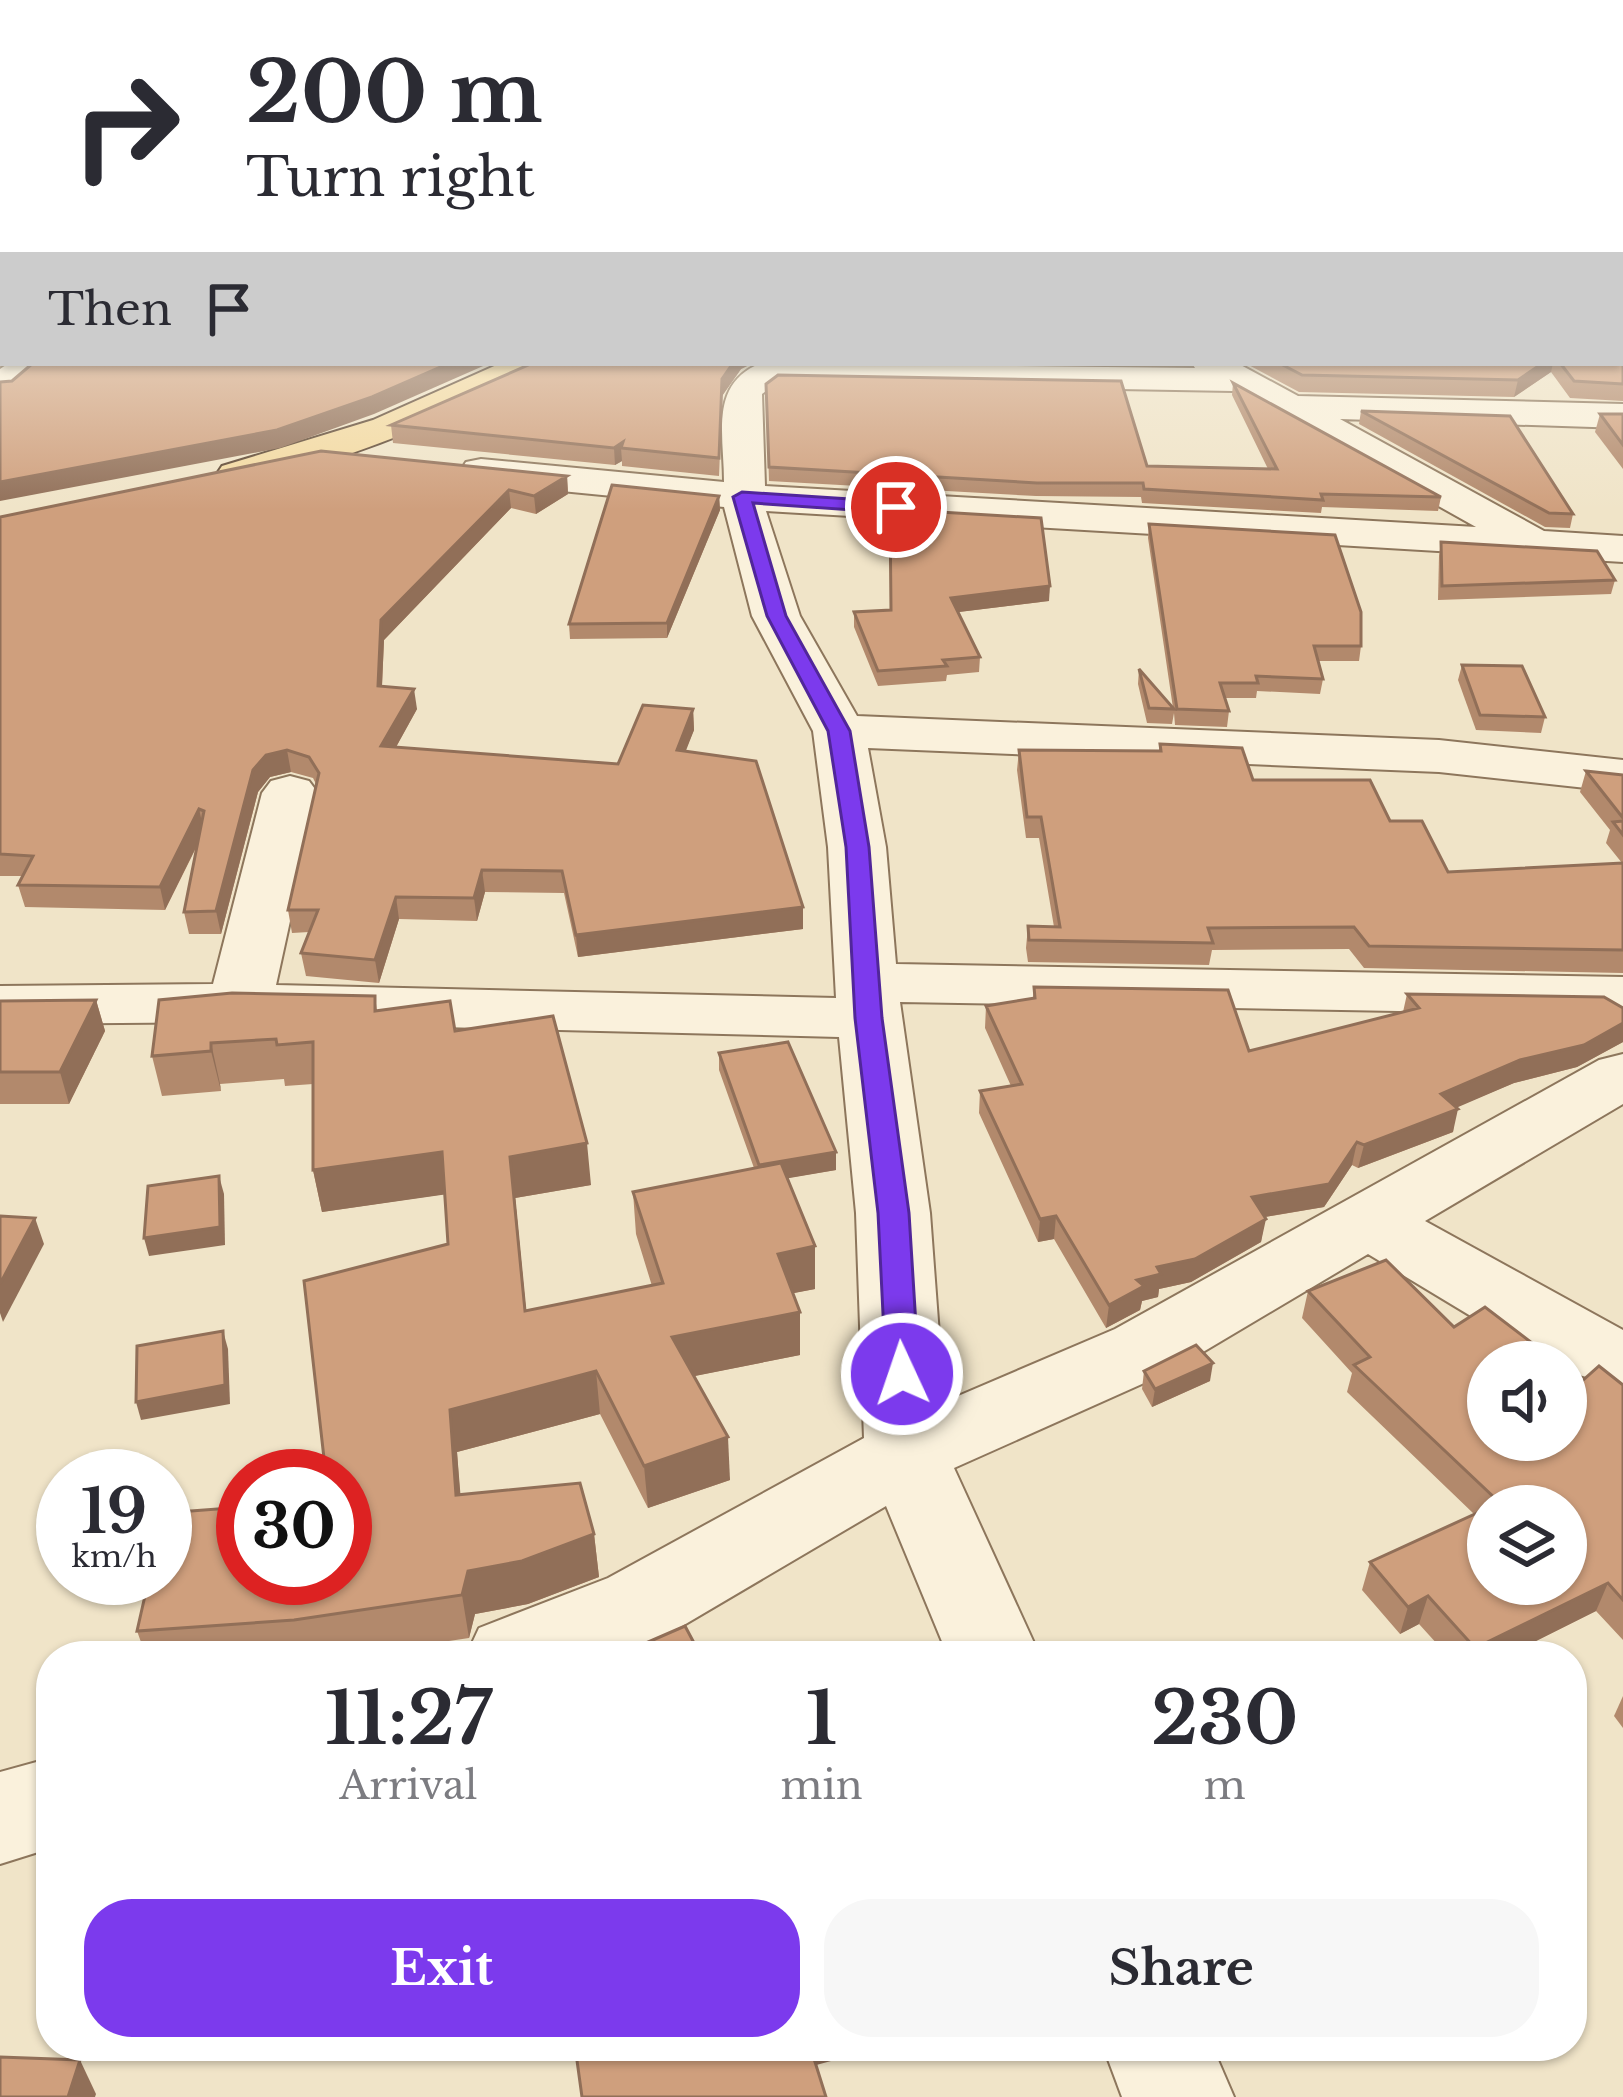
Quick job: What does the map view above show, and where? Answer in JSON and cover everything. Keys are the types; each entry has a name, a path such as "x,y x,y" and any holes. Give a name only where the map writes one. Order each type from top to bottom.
{"main road":[{"path":"198,483 322,452 444,404 524,366"}],"street":[{"path":"0,386 30,366"},
{"path":"988,1641 907,1454 893,1213 868,1000 857,847 839,731 776,616 742,497 743,394 749,384 769,372 1248,383 1623,416"},
{"path":"1248,383 1538,544 1614,567"},
{"path":"322,452 742,497 1538,544"},
{"path":"839,731 1439,756 1623,776"},
{"path":"240,1003 290,793"},
{"path":"0,1005 1623,996"},
{"path":"550,1641 640,1605 907,1454 1143,1350 1623,1075"},
{"path":"1368,1221 1586,1348 1623,1359"},
{"path":"0,1818 36,1807"},
{"path":"1163,2061 1178,2097"}],"building":[{"path":"30,366 443,366 277,430 0,482 0,382 12,381"},
{"path":"526,366 731,366 722,379 719,458 621,448 623,442 614,448 391,425"},
{"path":"1285,366 1539,366 1518,380 1302,375"},
{"path":"1562,366 1623,366 1623,384 1574,381"},
{"path":"778,375 1121,381 1147,466 1277,469 1233,383 1441,497 1321,494 1323,500 1144,489 1143,483 1037,483 769,467 766,384"},
{"path":"1361,411 1510,416 1573,514 1549,513"},
{"path":"1600,414 1623,414 1623,445"},
{"path":"321,451 567,476 534,496 509,490 381,620 378,686 414,689 381,746 618,764 643,705 693,709 677,750 756,761 803,907 576,935 562,871 482,870 474,898 396,897 375,960 301,953 318,910 288,910 319,773 309,757 287,750 266,755 253,770 216,911 184,912 204,811 199,809 160,887 18,885 33,856 0,854 0,517"},
{"path":"612,485 719,496 667,623 569,624"},
{"path":"890,509 1041,518 1050,586 951,598 980,657 943,660 947,666 878,671 854,612 891,610"},
{"path":"1149,524 1335,535 1361,612 1361,646 1314,646 1323,679 1256,676 1258,683 1220,683 1229,711 1177,709"},
{"path":"1441,542 1597,551 1615,580 1442,586"},
{"path":"1462,665 1522,666 1545,717 1480,715"},
{"path":"1139,669 1174,709 1149,708"},
{"path":"1160,744 1242,748 1253,780 1370,780 1390,821 1422,821 1448,872 1623,863 1623,950 1369,946 1354,927 1208,928 1213,943 1029,940 1028,926 1060,927 1041,817 1027,817 1019,750 1161,751"},
{"path":"1586,771 1623,775 1623,818"},
{"path":"1034,987 1228,990 1249,1051 1419,1008 1407,994 1604,997 1623,1008 1623,1023 1584,1045 1520,1060 1441,1094 1458,1109 1364,1145 1357,1142 1329,1184 1252,1197 1266,1219 1195,1259 1157,1267 1161,1274 1137,1280 1144,1286 1109,1305 1056,1216 1040,1219 980,1091 1022,1084 986,1006 1035,998"},
{"path":"232,993 375,996 375,1011 450,1001 455,1031 553,1016 587,1143 510,1157 525,1311 663,1283 633,1192 781,1163 815,1246 778,1254 800,1312 672,1337 728,1437 644,1466 596,1371 450,1410 456,1495 580,1483 594,1534 522,1561 468,1571 462,1595 294,1620 137,1631 143,1605 192,1605 192,1511 216,1509 216,1605 372,1605 372,1449 323,1449 304,1281 448,1244 442,1152 313,1170 313,1042 211,1043 211,1051 152,1056 159,1000"},
{"path":"96,1000 60,1072 0,1072 0,1001"},
{"path":"788,1042 836,1152 759,1165 719,1053"},
{"path":"219,1176 220,1227 144,1238 148,1186"},
{"path":"0,1216 35,1218 0,1284"},
{"path":"1386,1260 1454,1327 1485,1307 1530,1341 1467,1341 1467,1461 1587,1461 1587,1377 1599,1366 1623,1385 1623,1600 1608,1583 1587,1593 1587,1485 1481,1485 1354,1365 1370,1357 1308,1291"},
{"path":"223,1331 225,1385 136,1402 137,1346"},
{"path":"1196,1345 1213,1363 1155,1389 1144,1371"},
{"path":"1467,1518 1467,1605 1563,1605 1489,1641 1469,1641 1428,1596 1408,1607 1370,1562"},
{"path":"685,1626 693,1641 650,1641"},
{"path":"0,2057 80,2061 68,2097 0,2097"},
{"path":"577,2061 815,2061 826,2097 582,2097"}],"route":[{"path":"896,507 742,497 776,616 839,731 857,847 869,1018 893,1213 902,1374"}]}
